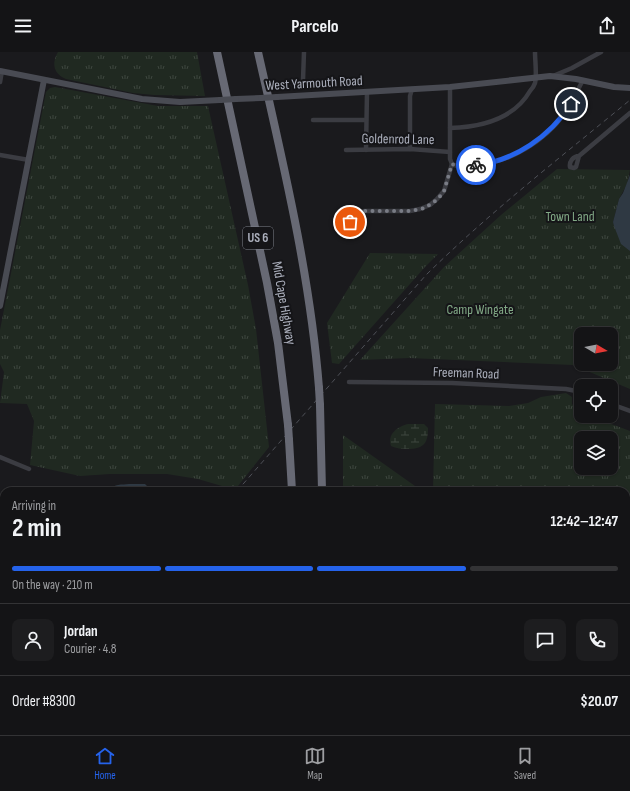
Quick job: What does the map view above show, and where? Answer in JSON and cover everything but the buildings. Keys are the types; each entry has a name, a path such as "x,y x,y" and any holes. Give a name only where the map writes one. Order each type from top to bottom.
{"highway":[{"name":"Mid Cape Highway","path":"217,52 269,289 278,343 288,425 292,487"},
{"name":"Mid Cape Highway","path":"258,52 304,262 314,329 320,405 322,487"}],"main road":[{"name":"West Yarmouth Road","path":"1,71 132,98 180,102 450,87 553,76 583,80 614,87 630,88"},
{"path":"0,306 44,80"}],"street":[{"path":"303,80 304,52"},
{"path":"450,128 481,125 496,120 508,114 525,100 534,84 535,52"},
{"path":"553,76 572,68 601,52"},
{"path":"0,82 1,71"},
{"path":"452,164 460,167 498,161 527,147 558,122 576,96 583,80"},
{"path":"355,214 364,211 410,211 425,208 438,199 444,191 452,164 450,159 450,87"},
{"path":"410,149 410,96 412,89"},
{"path":"366,150 367,92"},
{"path":"579,156 630,114"},
{"path":"313,120 366,120"},
{"name":"Goldenrod Lane","path":"346,150 410,149 450,152"},
{"path":"0,155 29,160"},
{"name":"Freeman Road","path":"349,382 452,383 574,391"},
{"path":"618,407 630,411"},
{"path":"0,457 29,469"}],"green space":[{"path":"58,52 197,52 205,96 133,93 66,79 56,71 55,68 54,64"},
{"path":"55,87 158,106 208,106 248,285 256,329 269,447 237,487 224,487 198,479 167,474 110,474 80,476 30,465 34,421 27,404 0,403 4,372 0,364 0,330 46,92 50,88"},
{"name":"Camp Wingate","path":"557,169 630,170 627,184 619,199 613,222 630,251 630,389 618,384 618,379 606,379 587,371 618,371 618,327 574,327 574,365 409,358 360,360 444,267 501,215"},
{"name":"Camp Wingate","path":"370,253 438,254 339,364 332,363 327,323"},
{"path":"566,393 572,397 572,404 574,406 574,423 609,423 630,431 630,487 433,487 435,404 509,406 528,403 541,397"},
{"path":"408,424 424,424 428,428 426,441 424,444 422,446 410,449 400,449 391,446 390,438 394,432 400,427"},
{"path":"343,435 415,486 414,487 343,487"}],"shaded area":[{"path":"630,175 630,251 621,244 613,222 619,199"},
{"path":"145,484 147,487 114,487 121,485"}],"railway":[{"path":"240,487 426,275 500,207 630,100"}],"way so far":[{"path":"350,222 353,222 356,218 355,214 364,211 410,211 425,208 441,196 448,180 452,164 460,167 476,165"}],"route":[{"path":"476,165 500,160 527,147 550,130 571,104"}],"park label":[{"name":"Town Land","path":"570,216"}]}
